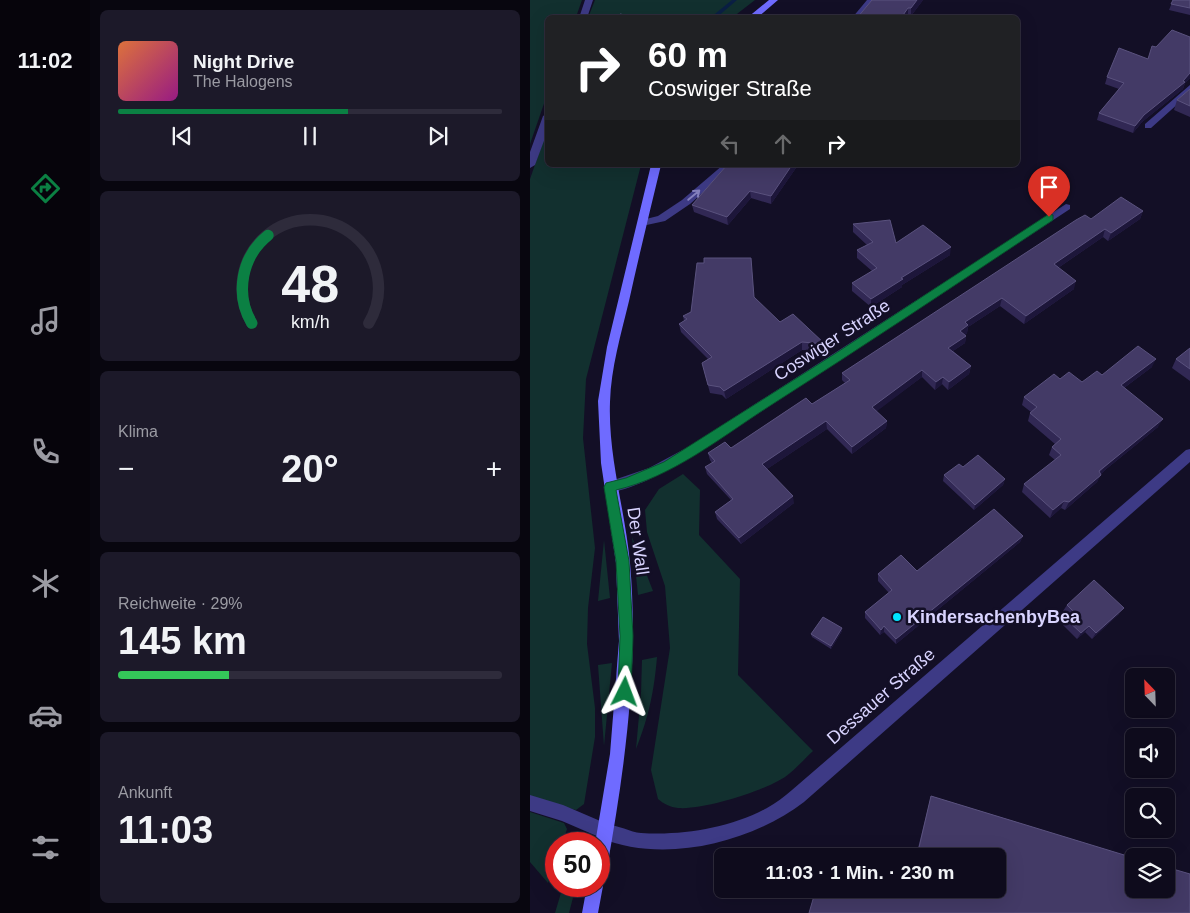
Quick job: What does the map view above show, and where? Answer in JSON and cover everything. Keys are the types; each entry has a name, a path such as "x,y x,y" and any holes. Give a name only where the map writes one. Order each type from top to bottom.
{"main road":[{"path":"755,15 774,0"},
{"name":"Der Wall","path":"606,832 618,762 626,664 622,561 610,487 604,404 606,378 656,167"},
{"path":"590,913 593,897"}],"street":[{"path":"584,15 589,0"},
{"path":"859,15 872,0"},
{"path":"1148,126 1190,88"},
{"path":"530,165 545,124"},
{"path":"642,222 661,219 686,202 727,167"},
{"name":"Coswiger Straße","path":"610,487 634,480 668,466 837,358 1066,206"},
{"name":"Dessauer Straße","path":"610,833 638,841 655,842 696,838 733,829 772,814 798,796 1190,454"},
{"name":"Dessauer Straße","path":"530,803 564,813 606,832"}],"green space":[{"path":"530,0 582,0 577,15 545,15 545,101 530,144"},
{"path":"595,0 755,0 736,15 589,15"},
{"path":"545,136 545,167 640,167 586,379 583,438 595,548 588,608 587,644 595,708 595,737 584,804 576,810 530,797 530,179"},
{"path":"683,474 700,490 699,535 740,579 738,675 813,751 787,775 768,786 715,804 689,808 672,807 658,799 651,770 670,648 665,586 647,532 645,510 659,489"},
{"path":"632,537 653,591 638,595"},
{"path":"604,540 610,598 598,601"},
{"path":"657,657 650,704 636,749 642,660"},
{"path":"612,663 604,746 598,665"},
{"path":"530,812 564,823 567,829 566,832 545,832 545,880 530,862"},
{"path":"560,897 573,897 569,913 555,913"}],"building":[{"path":"872,0 917,0 903,15 860,15"},
{"path":"1173,0 1190,0 1190,8 1171,4"},
{"path":"1172,30 1190,37 1190,73 1183,81 1185,82 1144,115 1135,126 1099,113 1124,83 1107,77 1119,48 1148,59 1152,46 1156,47"},
{"path":"1190,89 1190,106 1177,100"},
{"path":"725,167 791,167 771,196 750,191 727,217 692,205"},
{"path":"1121,197 1143,211 1111,233 1105,229 1054,264 1076,281 1026,316 1002,298 965,322 968,325 960,331 966,336 948,348 971,366 949,382 943,377 936,382 922,370 872,407 887,421 852,447 826,421 762,464 793,496 739,538 715,512 733,499 705,467 715,461 708,453 725,442 731,448 806,398 812,404 850,380 842,373 1076,220 1085,215 1091,219"},
{"path":"890,220 896,243 923,225 951,247 871,299 852,283 877,268 857,250 873,242 853,224"},
{"path":"704,258 751,258 754,297 780,322 793,314 825,344 802,342 724,391 720,387 708,385 702,363 712,357 679,324 687,319 683,316 691,312 697,263 704,263"},
{"path":"1138,346 1156,359 1121,385 1163,419 1099,471 1101,475 1069,502 1064,501 1053,510 1024,484 1061,455 1052,447 1061,439 1030,413 1037,407 1024,397 1054,374 1060,379 1069,372 1082,382 1097,371 1102,375"},
{"path":"1190,348 1190,369 1176,359"},
{"path":"978,455 1005,479 975,505 944,475 959,464 963,467"},
{"path":"994,509 1023,536 896,639 884,626 881,630 865,612 892,590 878,574 901,555 917,571"},
{"path":"1094,580 1124,608 1096,633 1089,626 1081,633 1066,619 1074,612 1067,605"},
{"path":"823,617 842,628 831,646 811,634"},
{"path":"931,796 1125,855 1125,898 1175,898 1175,870 1190,874 1190,913 809,913 813,898 1006,898 1006,848 919,848"}],"waterway":[{"path":"716,15 735,0"}],"place":[{"name":"KindersachenbyBea","path":"897,617"}],"route":[{"path":"625,692 626,623 622,561 610,487 651,474 668,466 837,358 1049,217"}]}
